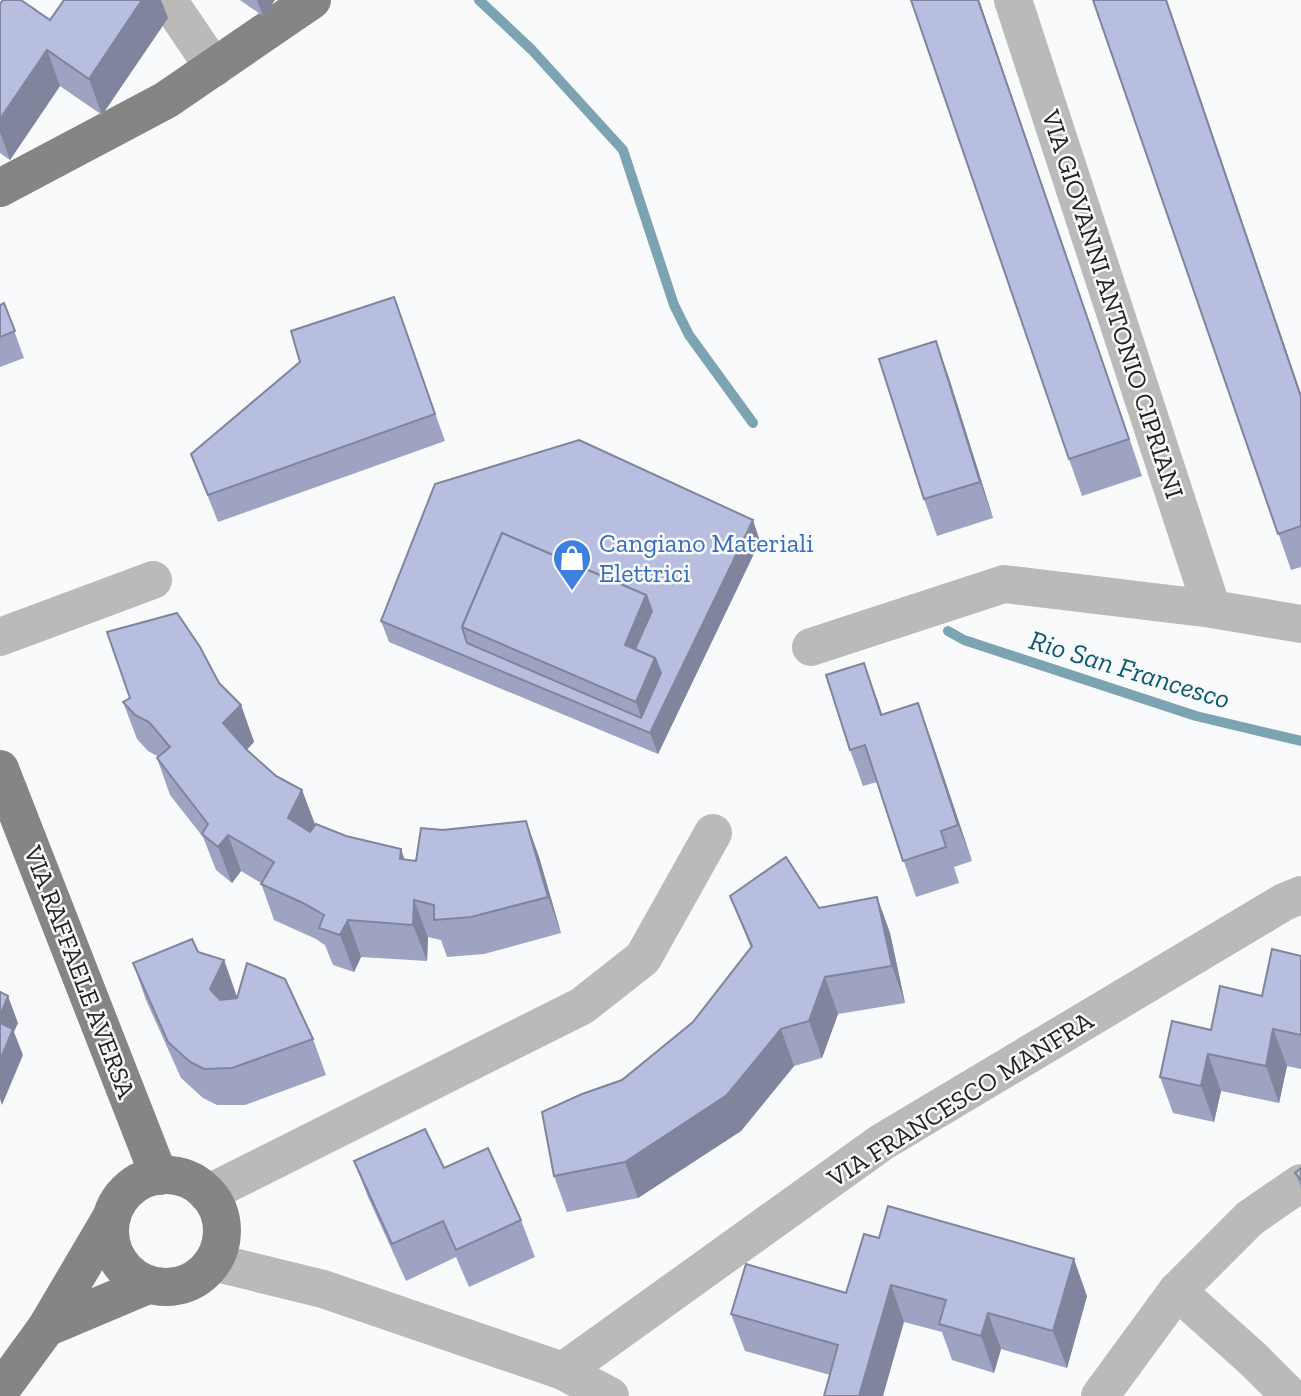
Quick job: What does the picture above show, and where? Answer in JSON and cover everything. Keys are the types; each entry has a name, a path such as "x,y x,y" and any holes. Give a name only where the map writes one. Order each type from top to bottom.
{"main road":[{"path":"0,188 166,100 312,0"},
{"name":"VIA RAFFAELE AVERSA","path":"0,769 159,1176"},
{"path":"0,1391 46,1328 112,1216 118,1201 129,1189 144,1180 159,1176 194,1182 207,1194 217,1209 222,1227 220,1244 213,1262 201,1275 185,1284 166,1288 148,1285 133,1277 120,1265 113,1250 110,1233 112,1216"},
{"path":"46,1328 148,1285"}],"street":[{"name":"VIA GIOVANNI ANTONIO CIPRIANI","path":"1013,0 1212,609"},
{"path":"178,15 214,68"},
{"path":"0,637 153,580"},
{"path":"811,647 1004,584 1212,609 1301,624"},
{"path":"207,1194 582,1006 643,958 713,833"},
{"name":"VIA FRANCESCO MANFRA","path":"564,1371 882,1142 1272,909 1301,895"},
{"path":"1100,1396 1177,1292 1250,1218 1301,1183"},
{"path":"213,1262 323,1289 564,1371 610,1396"},
{"path":"1177,1292 1254,1360 1290,1396"}],"building":[{"path":"3,0 21,0 50,20 64,0 142,0 89,79 47,50 0,119 0,4"},
{"path":"911,0 978,0 1129,439 1069,459"},
{"path":"1093,0 1166,0 1301,397 1301,526 1278,534"},
{"path":"394,297 435,414 208,495 191,454 300,362 291,331"},
{"path":"4,303 15,331 0,337 0,305"},
{"path":"936,341 980,482 924,499 879,359"},
{"path":"579,440 753,520 650,733 381,621 435,484","holes":["502,533 646,595 652,611 635,649 655,658 661,673 641,718 467,643 462,627"]},
{"path":"502,533 646,595 625,645 655,658 636,702 462,627"},
{"path":"177,613 200,647 219,683 241,705 223,723 247,750 276,776 302,790 288,818 310,832 316,824 346,836 401,849 400,859 416,861 421,828 443,830 526,821 548,897 471,917 434,920 434,905 414,900 413,925 348,920 340,935 319,928 324,915 261,884 274,862 228,835 218,847 202,834 208,824 157,758 170,747 149,722 135,715 123,702 130,698 107,632"},
{"path":"864,663 881,715 918,703 958,825 941,831 946,847 903,861 865,745 850,750 826,675"},
{"path":"786,857 819,908 877,897 892,966 825,977 809,1021 781,1029 727,1095 625,1162 554,1176 542,1112 622,1080 693,1022 752,946 730,896"},
{"path":"192,939 198,952 224,960 210,989 220,1000 237,998 247,963 285,979 313,1039 232,1068 204,1069 190,1062 168,1042 133,963"},
{"path":"1272,949 1301,956 1301,1035 1273,1029 1266,1066 1208,1054 1201,1086 1160,1077 1172,1021 1211,1030 1220,986 1262,996"},
{"path":"0,992 8,996 0,1016"},
{"path":"0,1023 13,1029 0,1060"},
{"path":"425,1129 444,1168 488,1148 521,1220 456,1250 443,1221 392,1244 354,1161"},
{"path":"1301,1168 1301,1180 1295,1173"},
{"path":"888,1206 1074,1259 1053,1331 988,1313 981,1336 939,1324 946,1300 891,1285 859,1396 824,1396 838,1345 731,1314 746,1264 846,1293 864,1234 879,1238"}],"waterway":[{"name":"Rio San Francesco","path":"479,0 532,50 623,150 674,305 689,335 753,423"},
{"name":"Rio San Francesco","path":"948,631 964,640 1196,716 1301,741"}],"place":[{"name":"Cangiano Materiali Elettrici","path":"572,592"}]}
